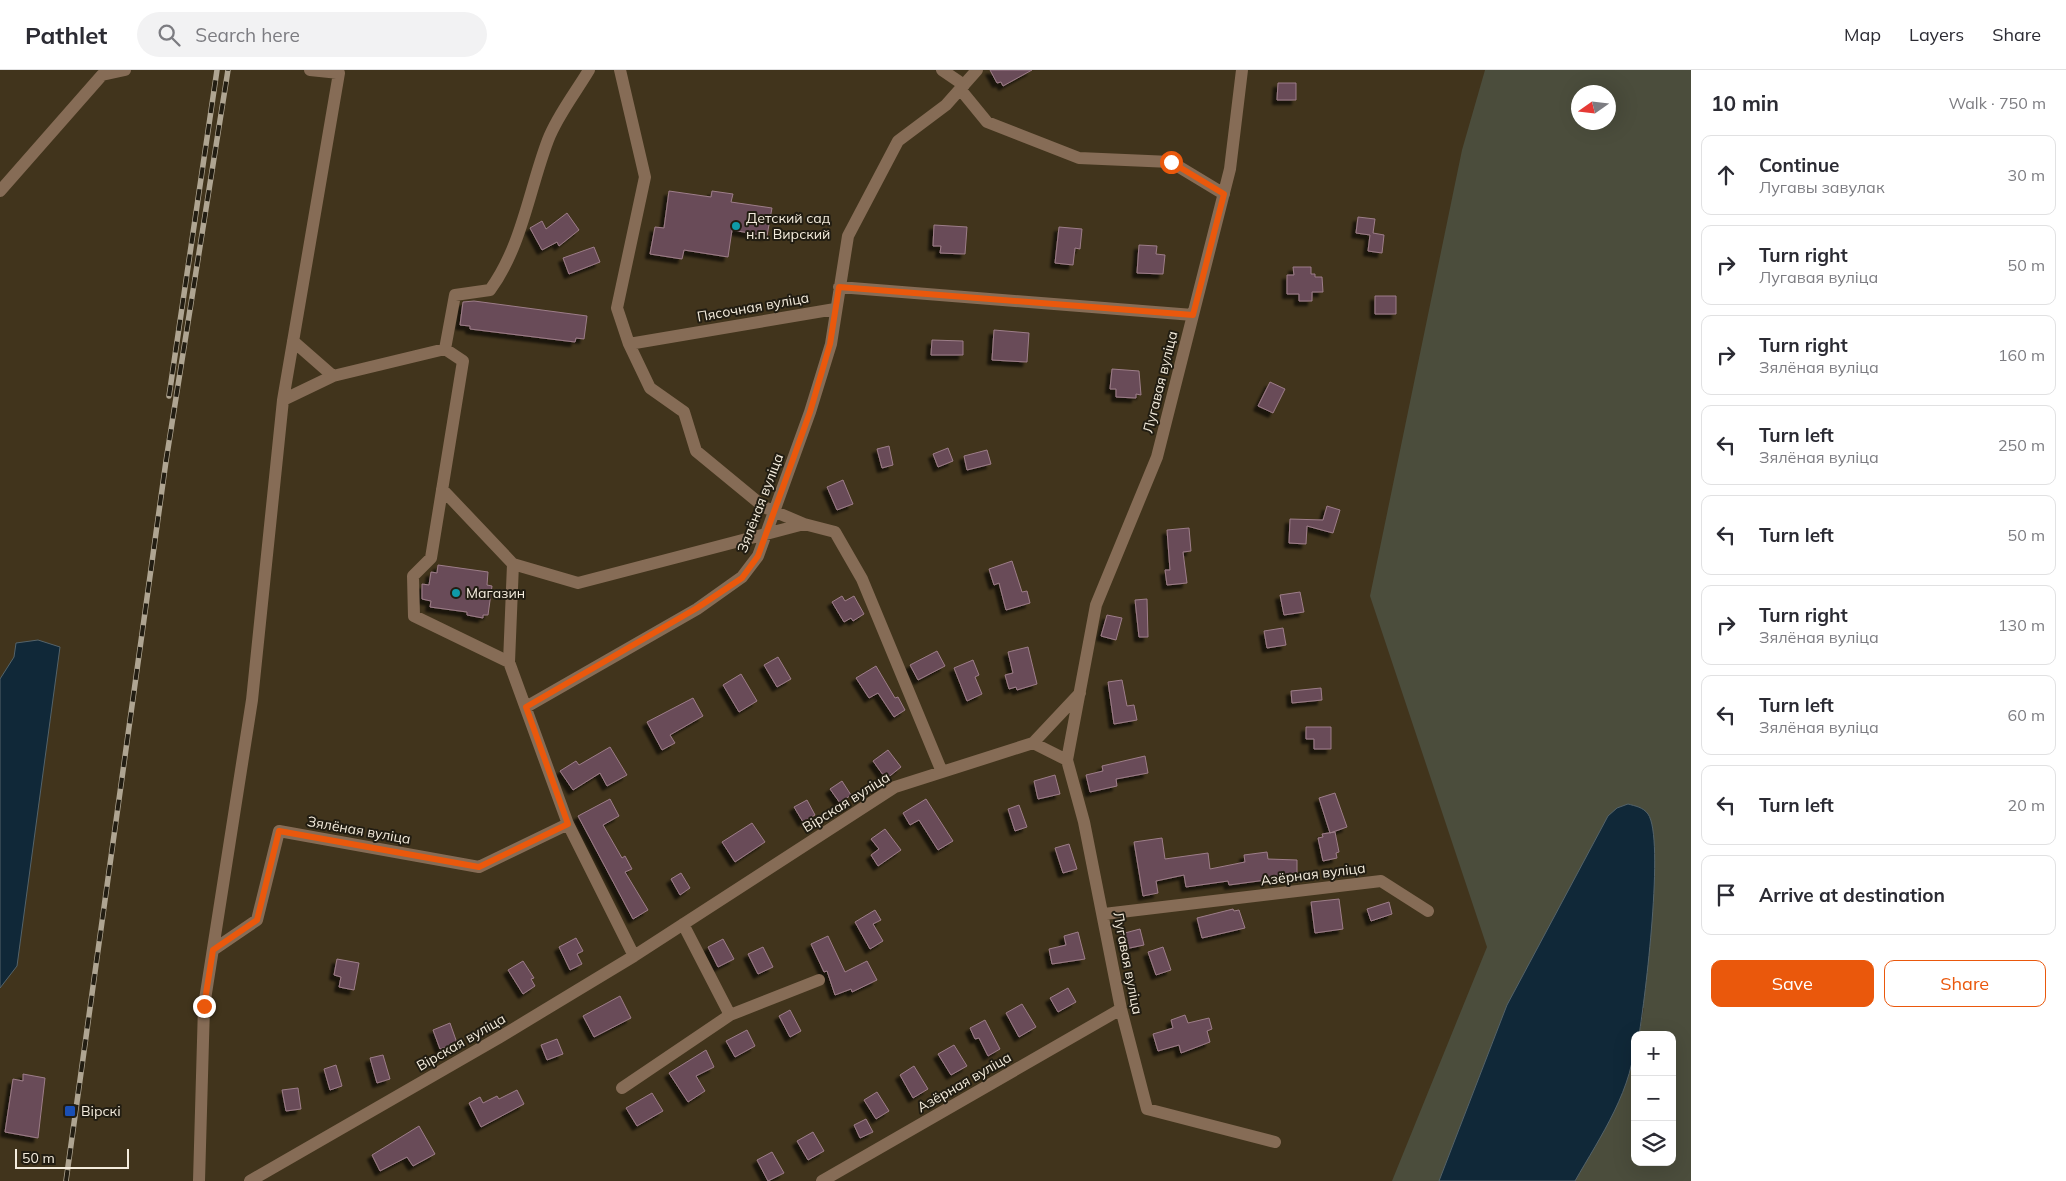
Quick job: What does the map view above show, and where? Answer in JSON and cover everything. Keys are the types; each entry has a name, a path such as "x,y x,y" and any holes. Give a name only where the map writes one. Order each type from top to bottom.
{"street":[{"path":"0,191 102,75 125,70"},
{"path":"199,1181 204,1006 252,700 283,400 340,71 310,70"},
{"path":"445,349 455,295 490,290 503,272 524,219 548,138 589,70"},
{"path":"620,70 645,177 617,308 629,344 650,388 684,412 696,452 764,507 804,524 835,532 862,579 942,772"},
{"path":"942,70 962,87 987,122 1079,158 1171,162 1224,194"},
{"path":"835,309 848,236 898,141 946,105 977,70"},
{"name":"Лугавая вуліца","path":"1242,70 1230,170 1224,194 1157,457 1096,605 1068,760 1104,914 1121,1009 1147,1109 1275,1142"},
{"path":"839,287 1193,315"},
{"name":"Пясочная вуліца","path":"629,344 835,309"},
{"name":"Зялёная вуліца","path":"526,707 697,608 742,578 758,556 774,511 828,352 835,309"},
{"path":"293,342 333,376"},
{"path":"283,400 333,376 445,349 463,361 431,558 413,576 414,616 509,662"},
{"path":"442,489 513,564 578,584 804,524"},
{"path":"513,564 509,662 568,824 634,956"},
{"path":"1068,760 1033,743 1080,693"},
{"name":"Вірская вуліца","path":"250,1181 492,1042 634,956 895,787 1033,743"},
{"name":"Зялёная вуліца","path":"213,950 257,920 279,831 479,867 568,824"},
{"name":"Азёрная вуліца","path":"1104,914 1381,881 1428,911"},
{"path":"683,924 730,1015"},
{"path":"622,1088 730,1015 819,980"},
{"name":"Азёрная вуліца","path":"822,1181 1121,1009"}],"green space":[{"path":"1485,70 1691,70 1691,1181 1575,1181 1610,1117 1631,1064 1631,1166 1676,1166 1676,1031 1640,1031 1644,1008 1507,1005 1439,1181 1392,1181 1487,947 1370,596 1462,150"}],"water":[{"path":"38,640 60,647 17,966 0,988 0,679 14,657 16,643"},
{"path":"1628,804 1641,808 1648,814 1653,829 1655,854 1649,956 1640,1031 1631,1031 1631,1064 1629,1074 1614,1111 1575,1181 1439,1181 1507,1005 1608,816 1617,808"}],"building":[{"path":"990,70 1032,70 1003,86 1001,82 997,83"},
{"path":"1278,83 1296,83 1296,100 1277,100"},
{"name":"Детский сад н.п. Вирский","path":"669,191 711,197 712,191 733,194 731,202 772,208 767,236 732,230 728,257 684,250 682,259 650,254 655,227 664,228"},
{"path":"567,213 579,230 559,246 557,242 542,250 530,228 542,221 546,229"},
{"path":"1358,217 1375,219 1373,233 1384,235 1382,253 1368,251 1370,235 1356,233"},
{"path":"934,225 967,227 965,254 940,253 941,246 933,246"},
{"path":"1059,227 1082,229 1080,249 1075,248 1073,265 1055,263"},
{"path":"1139,245 1157,246 1156,254 1165,255 1163,274 1137,273"},
{"path":"594,247 600,262 569,274 563,258"},
{"path":"1293,267 1311,267 1311,274 1315,274 1315,277 1322,277 1323,292 1312,292 1312,301 1299,301 1299,294 1287,294 1287,275 1294,275"},
{"path":"1375,296 1396,296 1396,314 1375,314"},
{"path":"474,301 587,316 584,339 576,338 575,342 470,329 470,326 460,325 463,302"},
{"path":"994,330 1029,333 1027,362 992,360"},
{"path":"932,340 963,341 963,355 931,355"},
{"path":"1112,369 1139,371 1141,395 1136,394 1136,398 1116,397 1116,389 1110,389"},
{"path":"1270,382 1285,389 1273,413 1258,406"},
{"path":"889,446 893,465 882,468 877,449"},
{"path":"948,448 953,461 938,467 933,454"},
{"path":"987,450 991,464 967,470 964,456"},
{"path":"843,480 853,504 837,510 827,487"},
{"path":"1327,506 1340,510 1333,533 1307,526 1306,544 1289,543 1290,519 1323,520"},
{"path":"1189,528 1191,551 1183,552 1187,583 1167,585 1165,570 1170,570 1167,530"},
{"path":"1012,561 1022,592 1027,591 1030,603 1006,610 999,583 994,585 989,569"},
{"name":"Магазин","path":"438,565 488,572 487,585 492,586 488,615 483,615 483,618 467,615 467,612 430,607 431,601 422,599 422,584 429,585 431,572 437,573"},
{"path":"1300,592 1304,612 1284,615 1280,595"},
{"path":"842,596 845,601 854,596 864,614 853,621 851,618 844,622 832,602"},
{"path":"1147,599 1148,637 1139,637 1135,600"},
{"path":"1107,615 1122,618 1116,640 1101,636"},
{"path":"1283,628 1286,645 1267,648 1264,631"},
{"path":"1028,647 1037,684 1017,690 1016,687 1009,689 1005,675 1013,673 1008,652"},
{"path":"937,651 945,666 918,680 910,665"},
{"path":"778,657 791,679 777,687 764,665"},
{"path":"973,660 979,675 975,677 982,694 967,701 954,668"},
{"path":"876,666 895,698 898,697 905,710 894,717 878,693 869,698 856,678"},
{"path":"741,674 757,701 739,712 723,685"},
{"path":"1122,680 1127,706 1134,705 1137,720 1114,724 1108,682"},
{"path":"1321,688 1322,700 1292,703 1291,691"},
{"path":"693,698 703,716 670,735 675,743 662,750 647,722"},
{"path":"1306,727 1331,727 1331,749 1314,749 1314,739 1306,739"},
{"path":"610,747 627,775 607,786 600,773 573,790 560,771 576,761 579,765"},
{"path":"888,750 901,767 886,779 873,761"},
{"path":"1145,756 1148,773 1116,779 1117,786 1090,792 1086,775 1103,771 1102,766"},
{"path":"1055,775 1060,794 1038,799 1034,781"},
{"path":"842,781 851,795 840,803 830,789"},
{"path":"1335,793 1347,827 1330,833 1319,798"},
{"path":"610,799 619,816 603,825 622,858 625,856 632,869 625,872 648,910 633,919 578,816"},
{"path":"926,799 953,841 938,850 919,820 910,825 903,813"},
{"path":"807,800 815,815 803,822 794,807"},
{"path":"1019,805 1027,827 1015,831 1008,809"},
{"path":"752,823 765,842 735,862 722,842"},
{"path":"885,829 901,850 878,866 871,855 879,849 871,839"},
{"path":"1335,832 1339,852 1336,853 1337,858 1323,861 1318,838 1323,837 1322,834"},
{"path":"1162,838 1165,859 1208,853 1210,869 1245,862 1244,855 1267,852 1268,859 1297,860 1297,878 1265,878 1266,880 1229,885 1228,881 1186,887 1184,875 1156,881 1158,893 1143,896 1134,842"},
{"path":"1069,844 1077,869 1063,873 1055,848"},
{"path":"681,873 690,888 680,895 671,879"},
{"path":"1339,899 1343,929 1315,933 1311,902"},
{"path":"1389,902 1392,914 1371,921 1367,909"},
{"path":"1233,909 1234,911 1239,910 1245,928 1202,938 1197,918"},
{"path":"875,910 881,920 873,924 883,941 870,949 855,922"},
{"path":"1140,929 1144,945 1125,949 1121,934"},
{"path":"1078,932 1085,959 1052,964 1049,949 1066,945 1064,936"},
{"path":"828,936 845,972 867,961 877,980 852,992 851,989 835,995 827,971 824,972 811,944"},
{"path":"576,938 583,951 577,954 582,964 570,970 559,947"},
{"path":"723,939 734,959 718,967 708,947"},
{"path":"763,947 773,967 758,974 748,954"},
{"path":"1163,947 1171,970 1156,975 1148,952"},
{"path":"337,959 359,963 354,990 339,987 341,977 334,975"},
{"path":"523,961 534,978 531,979 535,986 523,994 508,970"},
{"path":"1068,988 1076,1002 1058,1012 1050,998"},
{"path":"620,996 631,1018 594,1037 583,1016"},
{"path":"1022,1004 1036,1027 1019,1037 1006,1013"},
{"path":"790,1010 801,1031 790,1037 779,1016"},
{"path":"1185,1015 1188,1023 1209,1018 1212,1029 1207,1031 1210,1042 1181,1053 1179,1045 1158,1051 1153,1034 1173,1028 1171,1020"},
{"path":"985,1020 1000,1049 988,1056 979,1038 975,1039 970,1028"},
{"path":"450,1023 457,1043 440,1049 433,1030"},
{"path":"747,1030 755,1046 735,1057 726,1041"},
{"path":"557,1039 563,1054 547,1060 541,1045"},
{"path":"954,1045 967,1066 951,1075 938,1054"},
{"path":"706,1050 714,1067 696,1076 705,1091 688,1102 669,1073"},
{"path":"383,1055 390,1079 377,1083 370,1058"},
{"path":"336,1065 342,1086 330,1090 324,1069"},
{"path":"914,1066 928,1089 913,1098 900,1075"},
{"path":"23,1074 45,1078 38,1138 5,1132 13,1079 23,1081"},
{"path":"298,1088 301,1109 286,1111 282,1090"},
{"path":"517,1090 524,1104 481,1127 469,1103 480,1097 483,1103 497,1096 499,1099"},
{"path":"877,1092 889,1111 876,1119 864,1100"},
{"path":"652,1093 663,1111 637,1126 626,1108"},
{"path":"866,1119 873,1132 860,1138 854,1125"},
{"path":"419,1126 435,1154 413,1166 407,1157 380,1171 372,1155"},
{"path":"813,1132 824,1151 808,1160 797,1141"},
{"path":"772,1152 784,1173 768,1181 757,1160"}],"railway":[{"path":"169,396 217,70"},
{"path":"66,1181 166,461 228,70"}],"place":[{"name":"Детский сад н.п. Вирский","path":"736,226"},
{"name":"Магазин","path":"456,593"},
{"name":"Вірскі","path":"70,1111"}],"route":[{"path":"204,1006 213,950 257,920 279,831 479,867 568,824 526,707 697,608 742,578 758,556 810,412 830,344 839,287 1193,315 1224,194 1171,162"}]}
